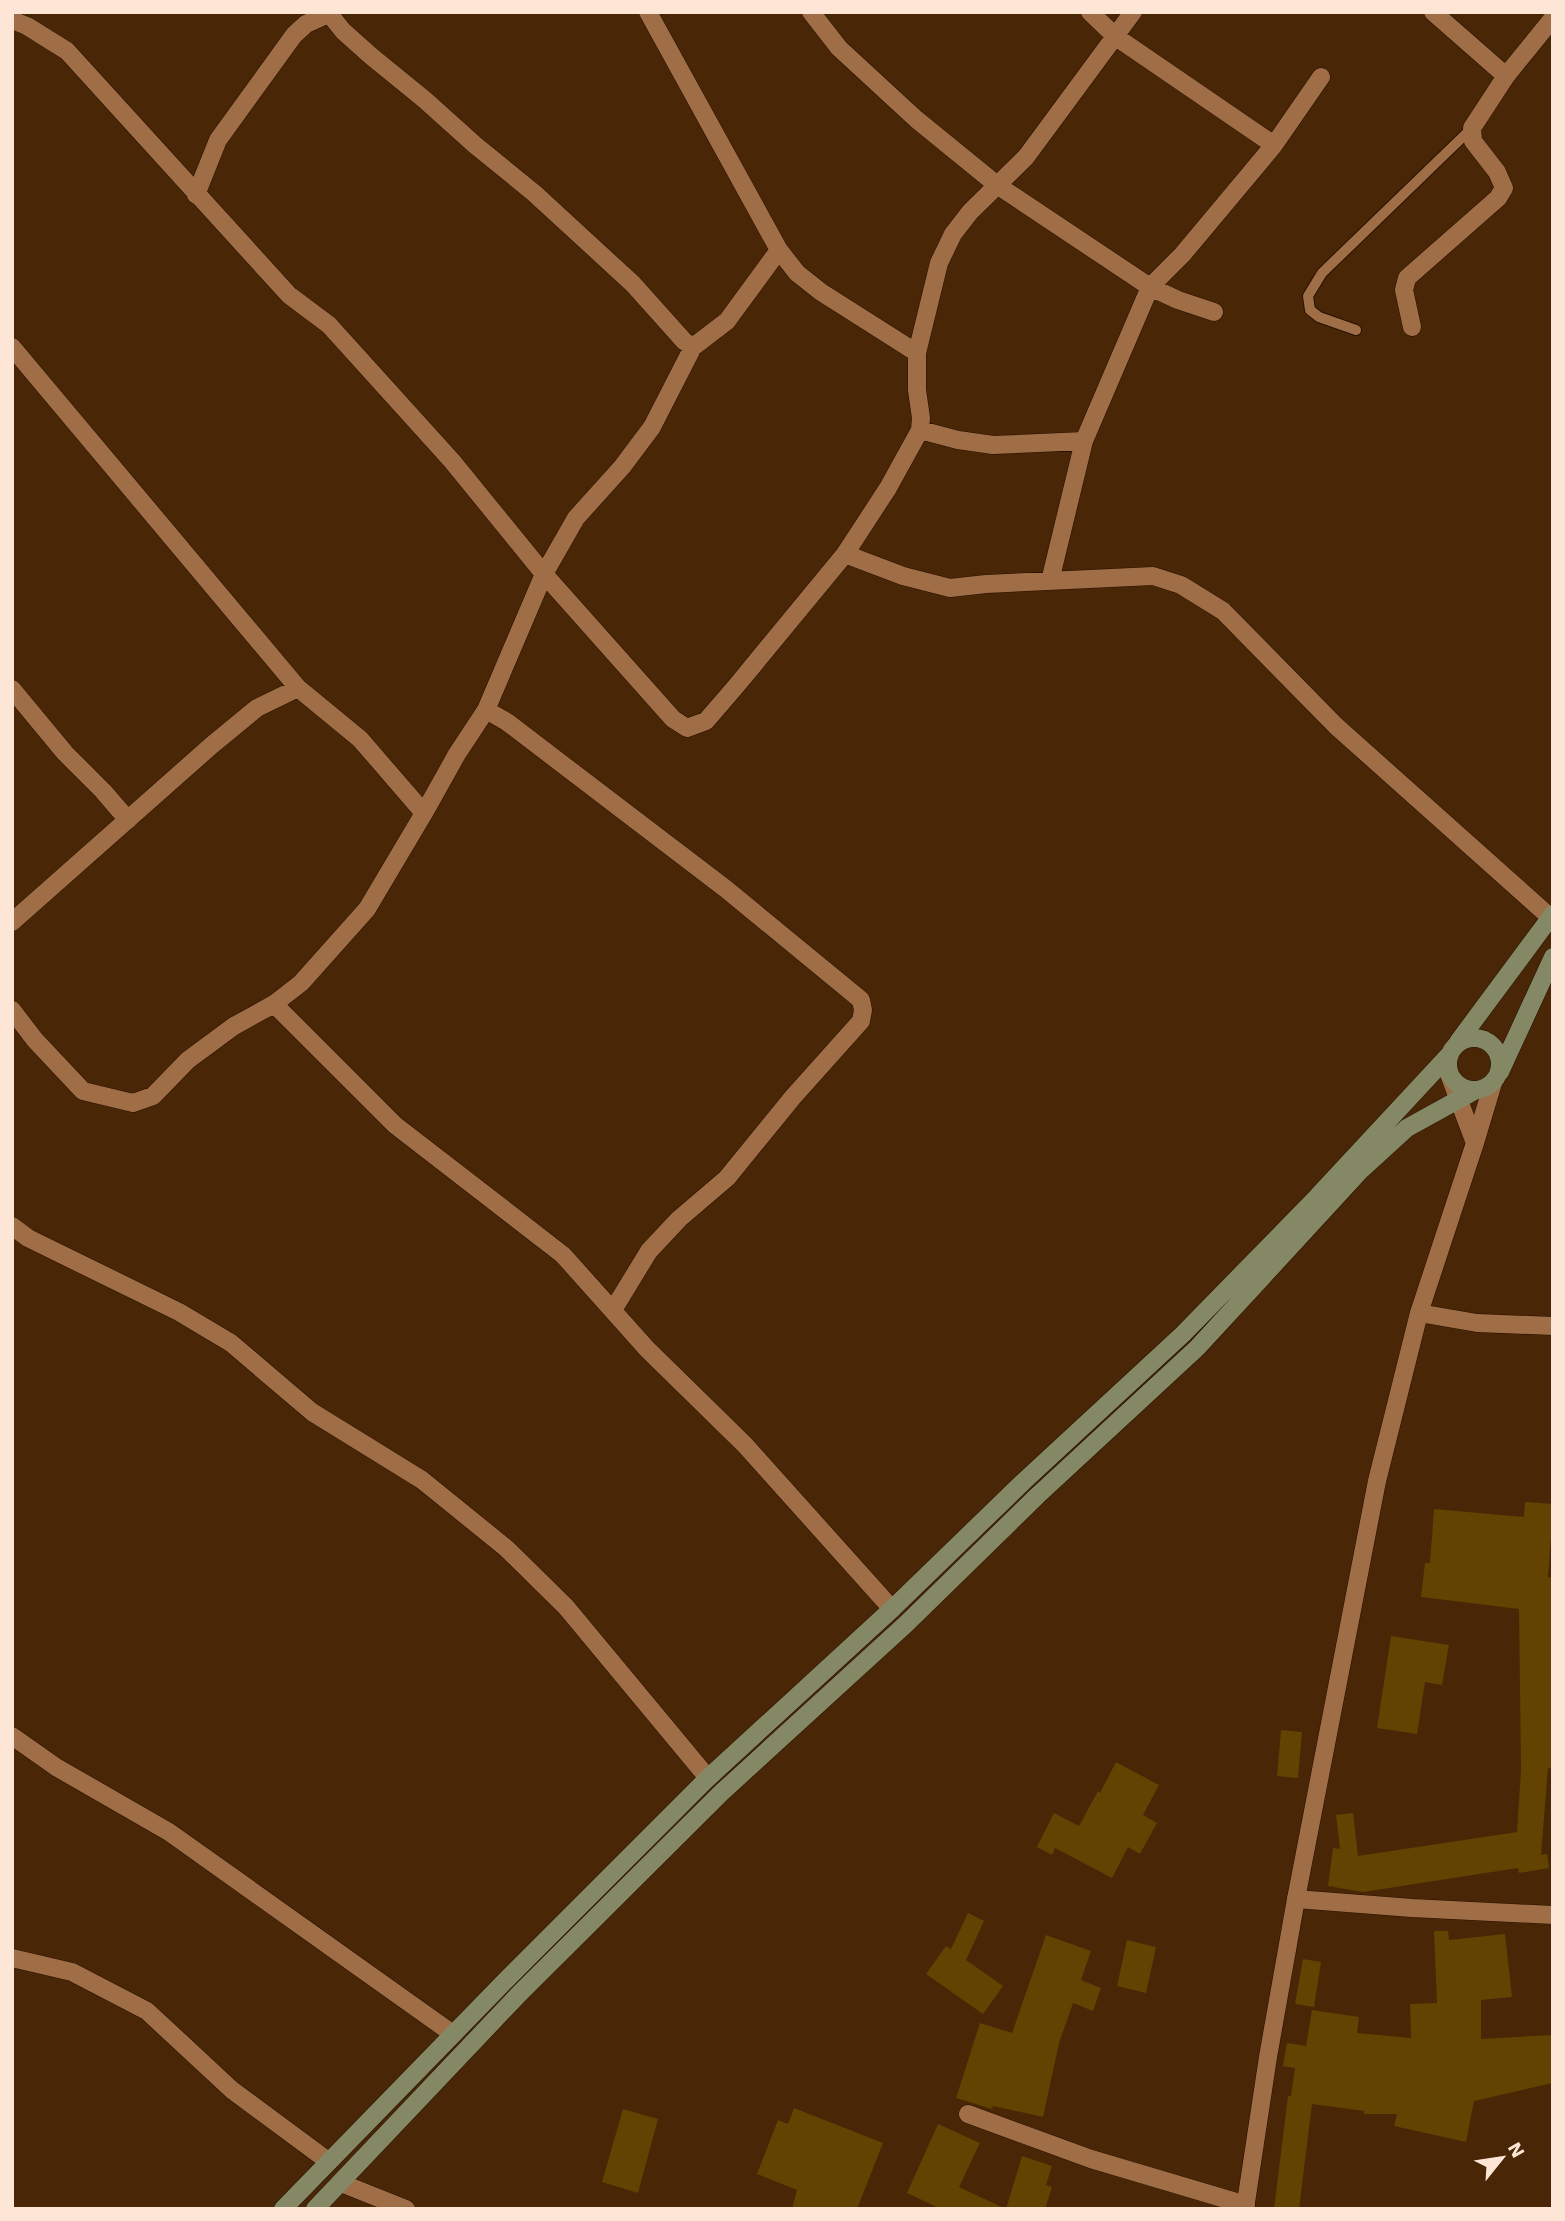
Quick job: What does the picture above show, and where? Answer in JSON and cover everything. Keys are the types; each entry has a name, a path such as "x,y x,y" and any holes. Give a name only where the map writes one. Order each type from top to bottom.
{"main road":[{"path":"284,2209 591,1893 708,1778 892,1609 1023,1482 1183,1334 1317,1197 1452,1049 1552,916"},
{"path":"315,2209 520,1993 721,1793 906,1624 1037,1496 1197,1348 1361,1170 1407,1128 1474,1091 1484,1089 1495,1079 1553,957"},
{"path":"1474,1091 1455,1083 1447,1064 1452,1049 1464,1040 1484,1040 1493,1046 1500,1064 1495,1079"}],"street":[{"path":"648,12 779,250 797,273 821,292 917,353"},
{"path":"811,12 848,57 916,119 997,185 1150,287 1214,312"},
{"path":"1090,12 1116,37 1273,145"},
{"path":"12,20 27,26 67,51 289,295 329,325 452,461 544,574 673,719 687,728 706,721 845,554 888,488 920,430 921,418 916,390 917,353 939,263 953,234 970,212 1034,147 1133,12"},
{"path":"1433,12 1506,75"},
{"path":"196,195 218,139 294,35 306,24 328,13 371,56 534,193 633,284 684,341 693,347"},
{"path":"1412,327 1404,290 1407,278 1498,198 1504,188 1497,172 1473,141 1472,128 1506,75 1553,18"},
{"path":"1050,581 1084,441 1150,287 1182,255 1273,145 1321,77"},
{"path":"12,1010 35,1040 83,1091 133,1103 153,1096 188,1060 234,1026 274,1004 302,983 367,909 457,754 486,710 544,574 576,518 622,467 652,427 693,347 727,321 779,250"},
{"path":"12,347 298,688 360,739 424,813"},
{"path":"920,430 958,440 993,445 1084,441"},
{"path":"845,554 903,576 950,587 1153,576 1181,584 1223,611 1336,726 1552,916"},
{"path":"12,922 257,708 298,688"},
{"path":"12,690 65,753 128,820"},
{"path":"486,710 507,722 726,889 860,1000 863,1010 861,1021 793,1097 727,1178 679,1219 649,1251 613,1310"},
{"path":"274,1004 395,1125 563,1255 647,1349 745,1446 892,1609"},
{"path":"1450,1074 1475,1143"},
{"path":"968,2113 1091,2159 1245,2207 1296,1899 1377,1481 1419,1313 1495,1079"},
{"path":"12,1226 28,1238 179,1312 231,1343 312,1412 422,1480 506,1548 566,1607 708,1778"},
{"path":"1419,1313 1477,1322 1553,1326"},
{"path":"12,1736 56,1767 169,1832 453,2034"},
{"path":"1296,1899 1553,1915"},
{"path":"12,1958 72,1972 147,2011 232,2090 328,2161"},
{"path":"341,2183 405,2209"}],"lane":[{"path":"1356,330 1319,317 1310,310 1308,296 1322,273 1472,128"}],"building":[{"path":"1525,1502 1553,1504 1553,1537 1548,1577 1553,1578 1553,1768 1548,1768 1541,1855 1547,1854 1549,1868 1519,1873 1518,1868 1363,1892 1328,1886 1333,1848 1340,1849 1336,1815 1353,1813 1358,1856 1517,1832 1521,1769 1519,1609 1421,1597 1425,1563 1430,1563 1434,1509 1524,1517"},
{"path":"1391,1636 1449,1645 1442,1685 1425,1682 1417,1734 1377,1728"},
{"path":"1281,1730 1302,1732 1298,1778 1277,1776"},
{"path":"1116,1762 1159,1785 1143,1815 1157,1823 1140,1854 1128,1847 1112,1878 1055,1848 1052,1855 1037,1847 1054,1813 1079,1826"},
{"path":"968,1913 984,1921 966,1960 1003,1986 983,2014 926,1974 946,1946 951,1949"},
{"path":"1434,1931 1448,1931 1449,1940 1505,1934 1512,1997 1481,2000 1481,2039 1553,2035 1553,2083 1474,2101 1466,2142 1394,2126 1397,2114 1364,2114 1364,2111 1312,2104 1299,2209 1274,2209 1288,2096 1291,2096 1295,2068 1283,2066 1287,2043 1306,2046 1312,2010 1359,2017 1357,2033 1411,2038 1410,2004 1437,2003"},
{"path":"1046,1935 1091,1951 1081,1980 1101,1988 1093,2011 1073,2003 1059,2043 1043,2117 993,2106 992,2109 956,2098 980,2023 1012,2033"},
{"path":"1127,1940 1156,1947 1146,1993 1117,1986"},
{"path":"1303,1959 1321,1962 1314,2007 1295,2004"},
{"path":"794,2108 883,2143 857,2209 792,2209 797,2190 757,2174 778,2120 788,2124"},
{"path":"623,2109 658,2119 638,2193 602,2182"},
{"path":"938,2124 980,2143 959,2187 1006,2209 941,2209 907,2193"},
{"path":"1022,2156 1052,2166 1046,2185 1052,2187 1045,2209 1006,2209"}]}
